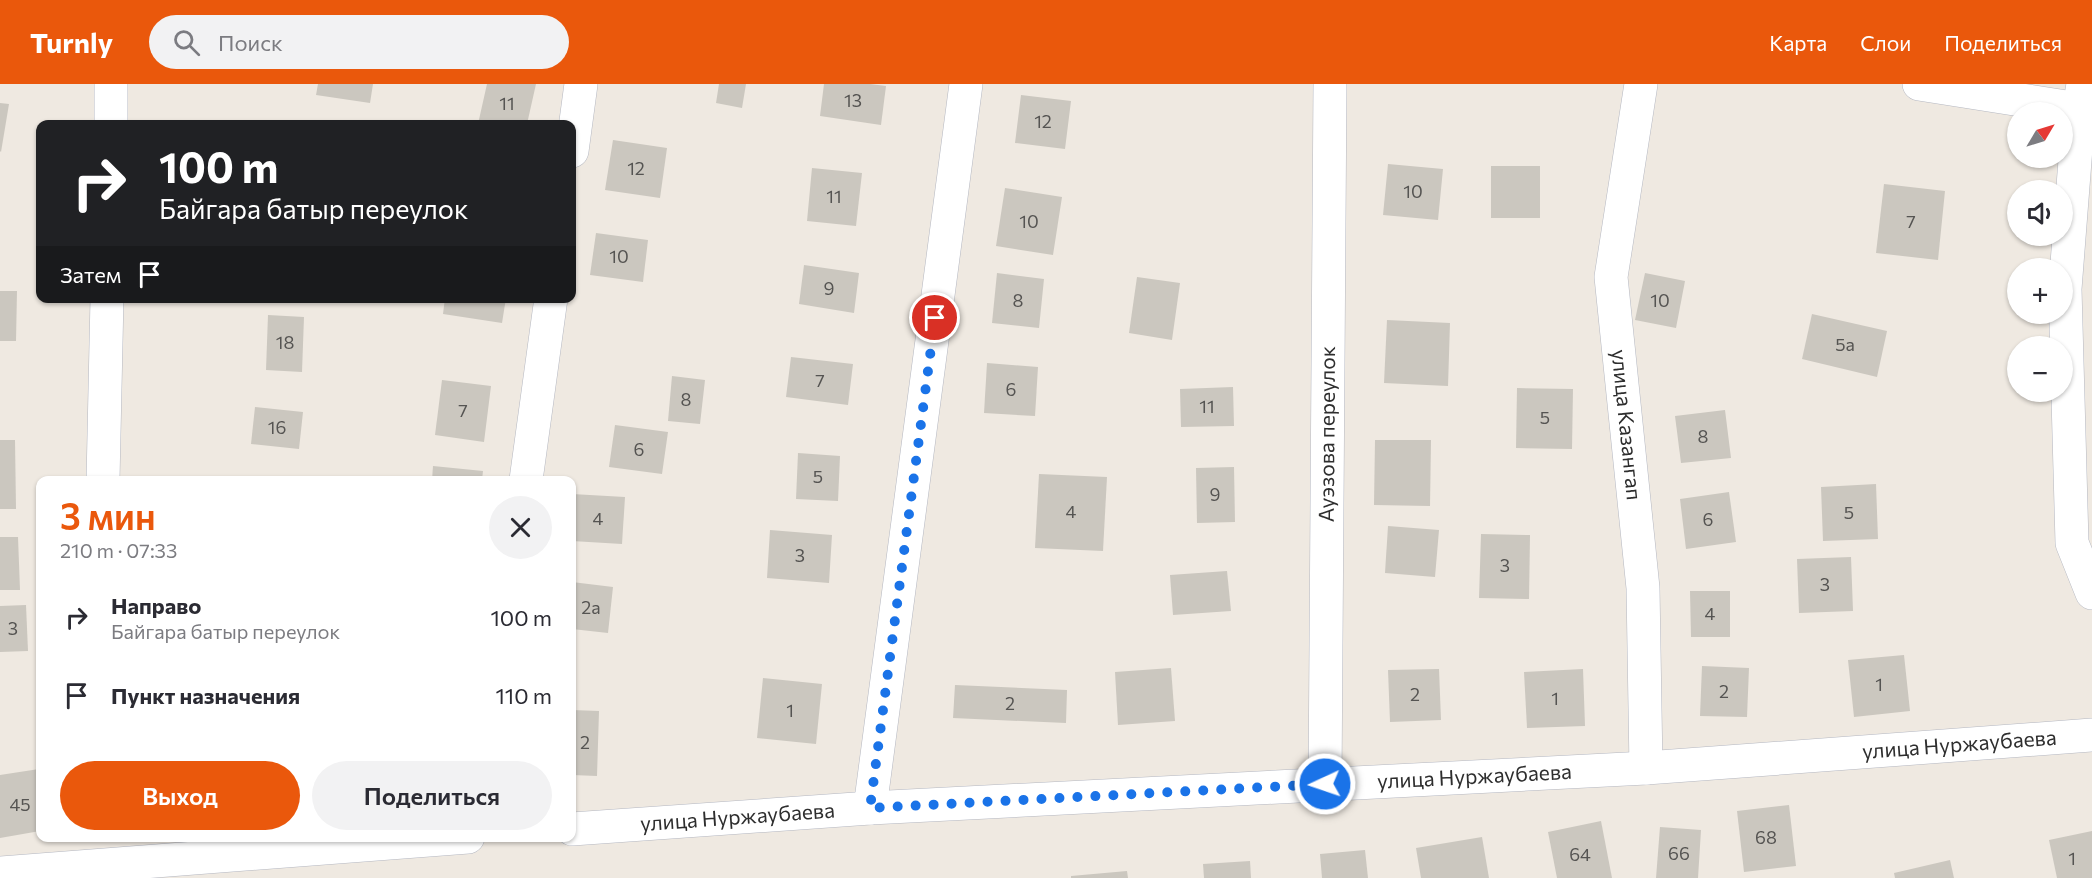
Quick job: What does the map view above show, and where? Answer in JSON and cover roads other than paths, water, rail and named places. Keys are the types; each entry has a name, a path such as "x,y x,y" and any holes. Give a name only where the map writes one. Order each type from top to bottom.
{"street":[{"path":"111,84 111,120"},
{"path":"576,121 581,84"},
{"path":"870,808 966,84"},
{"name":"Ауэзова переулок","path":"1325,784 1330,84"},
{"name":"улица Казангап","path":"1641,84 1611,277 1643,588 1646,768"},
{"path":"1919,84 2081,97 2065,289 2072,543 2092,594"},
{"path":"103,476 107,303"},
{"path":"527,476 550,303"},
{"name":"улица Нуржаубаева","path":"576,830 870,808 1646,768 2092,735"},
{"path":"0,873 95,860 387,842"}]}
